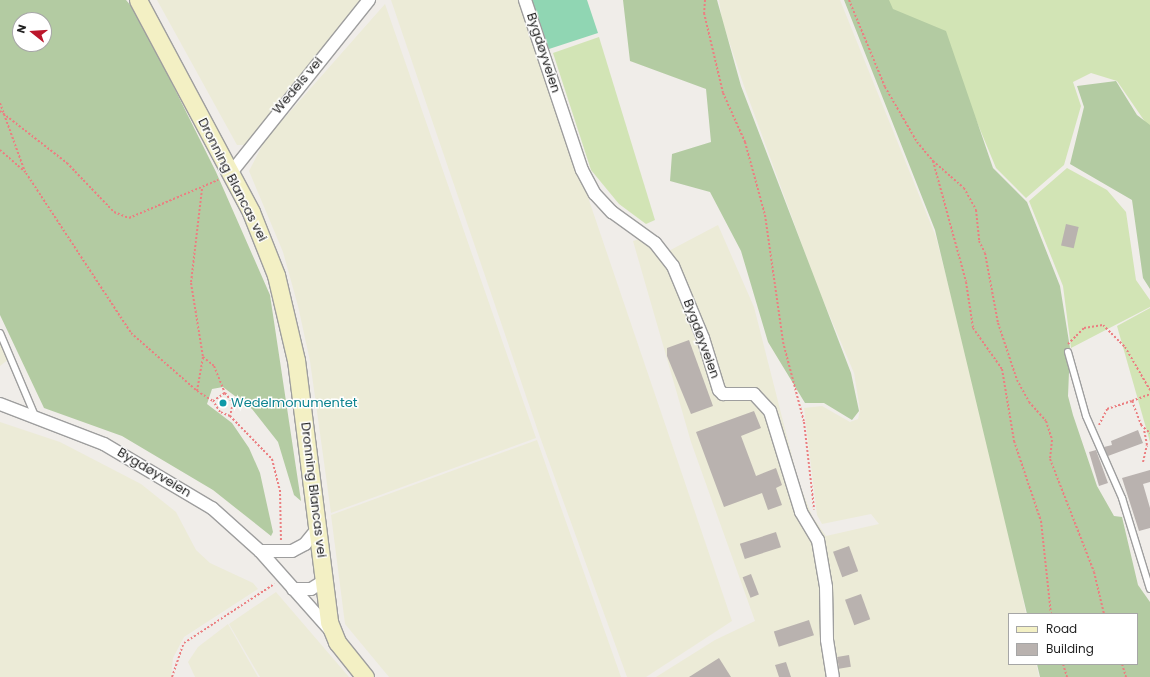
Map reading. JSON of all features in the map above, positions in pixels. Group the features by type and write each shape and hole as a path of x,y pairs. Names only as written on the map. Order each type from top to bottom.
{"street":[{"name":"Dronning Blancas vei","path":"138,0 226,175 269,254 288,317 319,527 331,631"},
{"name":"Wedels vei","path":"226,175 369,0"},
{"name":"Bygdøyveien","path":"525,0 582,170 595,194 612,212 655,243 673,266 703,338 719,390 723,394 754,394 770,410 801,512 818,540 826,587 827,640 832,677"},
{"name":"Bygdøyveien","path":"0,404 35,416 131,458 212,508 260,552 282,576 331,631 365,677"},
{"path":"260,552 283,553 298,548 319,527"},
{"path":"293,589 310,590 324,580"}],"lane":[{"path":"0,333 35,416"},
{"path":"1068,352 1086,416 1096,432 1122,498 1150,589"}],"path":[{"path":"705,0 704,13 723,93 745,142 765,215 783,342 802,414 814,512"},
{"path":"849,0 885,87 917,142 933,160 964,188 976,210 979,241 985,253 998,323 1017,380 1029,402 1046,421 1052,440 1050,459 1094,572 1104,613"},
{"path":"0,103 8,117 26,173 130,333 197,391 213,401 220,412 230,416 272,459 280,490 282,546"},
{"path":"0,111 67,163 114,212 129,218 202,189 226,175"},
{"path":"0,150 26,173"},
{"path":"933,160 966,282 973,328 1002,369 1014,440 1041,521 1051,613"},
{"path":"197,391 203,357 191,283 202,189"},
{"path":"1068,352 1068,345 1076,333 1092,325 1103,325 1125,347 1150,390"},
{"path":"203,357 214,366 225,393 233,403 230,416"},
{"path":"213,401 225,393"},
{"path":"1096,432 1107,409 1150,394"},
{"path":"1132,401 1144,430 1147,445 1143,462"},
{"path":"1144,430 1150,433"},
{"path":"172,677 184,643 232,609 258,597 282,576"},
{"path":"1063,665 1067,677"},
{"path":"1122,665 1126,677"}],"green space":[{"path":"0,0 126,0 137,13 216,172 270,295 301,501 294,495 278,442 252,409 223,387 212,389 207,404 232,423 249,448 260,473 273,532 271,536 213,490 122,436 44,408 0,315"},
{"path":"157,0 361,0 246,145 237,145"},
{"path":"391,0 521,0 732,621 646,677 627,677 540,437"},
{"path":"532,0 587,0 598,33 549,49"},
{"path":"623,0 717,0 741,86 851,373 859,411 852,420 824,403 805,403 768,342 741,251 710,192 670,181 672,154 711,142 706,89 630,61"},
{"path":"719,0 840,0 936,237 1002,493 1026,613 1008,613 1008,665 1036,665 1039,677 656,677 715,640 755,621 691,442 633,241 642,238 661,255 718,225 754,307 798,480 812,516 826,536 879,524 871,514 822,524 817,515 804,408 822,406 850,422 858,419 860,410 854,373 817,286 744,86 722,20"},
{"path":"844,0 889,0 893,9 946,31 993,168 1027,202 1060,286 1070,348 1068,396 1073,415 1097,486 1114,516 1122,517 1138,585 1150,602 1150,677 1040,677 1037,665 1138,665 1138,613 1027,613 935,230"},
{"path":"886,0 1150,0 1150,129 1117,81 1091,73 1073,82 1081,106 1064,165 1026,198 996,168 943,40 890,10"},
{"path":"385,4 536,438 331,513 310,361 298,306 283,252 249,171 265,140"},
{"path":"599,37 655,220 646,224 619,204 591,170 553,53"},
{"path":"1116,81 1137,115 1150,125 1150,289 1143,278 1132,200 1070,164 1084,107 1077,86"},
{"path":"1067,168 1107,190 1126,212 1136,280 1150,300 1150,307 1071,348 1063,286 1029,201"},
{"path":"1150,308 1150,442 1117,326"},
{"path":"0,341 9,359 0,366"},
{"path":"0,422 60,442 141,484 176,512 196,550 210,563 253,583 258,589 184,637 173,658 171,677 0,677"},
{"path":"537,440 621,677 389,677 345,624 331,515"},
{"path":"276,592 349,677 260,677 229,624"},
{"path":"228,624 258,677 195,677 188,662 198,647"}],"building":[{"path":"1066,224 1079,227 1074,248 1061,245"},
{"path":"689,340 713,406 691,414 667,356 667,348"},
{"path":"754,411 761,428 741,436 756,476 776,468 782,485 776,488 782,505 768,510 762,493 724,507 696,432"},
{"path":"1138,430 1143,443 1108,456 1104,447 1112,445 1111,441"},
{"path":"1096,450 1108,483 1099,486 1089,452"},
{"path":"1150,470 1150,482 1143,484 1150,508 1150,528 1139,531 1122,478"},
{"path":"776,532 781,547 745,559 740,544"},
{"path":"849,546 858,571 842,577 833,552"},
{"path":"751,574 759,595 750,598 743,577"},
{"path":"861,594 870,619 854,625 845,600"},
{"path":"809,620 814,635 779,647 774,631"},
{"path":"849,655 851,667 839,669 837,657"},
{"path":"719,658 731,677 689,677"},
{"path":"786,662 791,677 779,677 775,665"}],"place":[{"name":"Wedelmonumentet","path":"223,403"}]}
